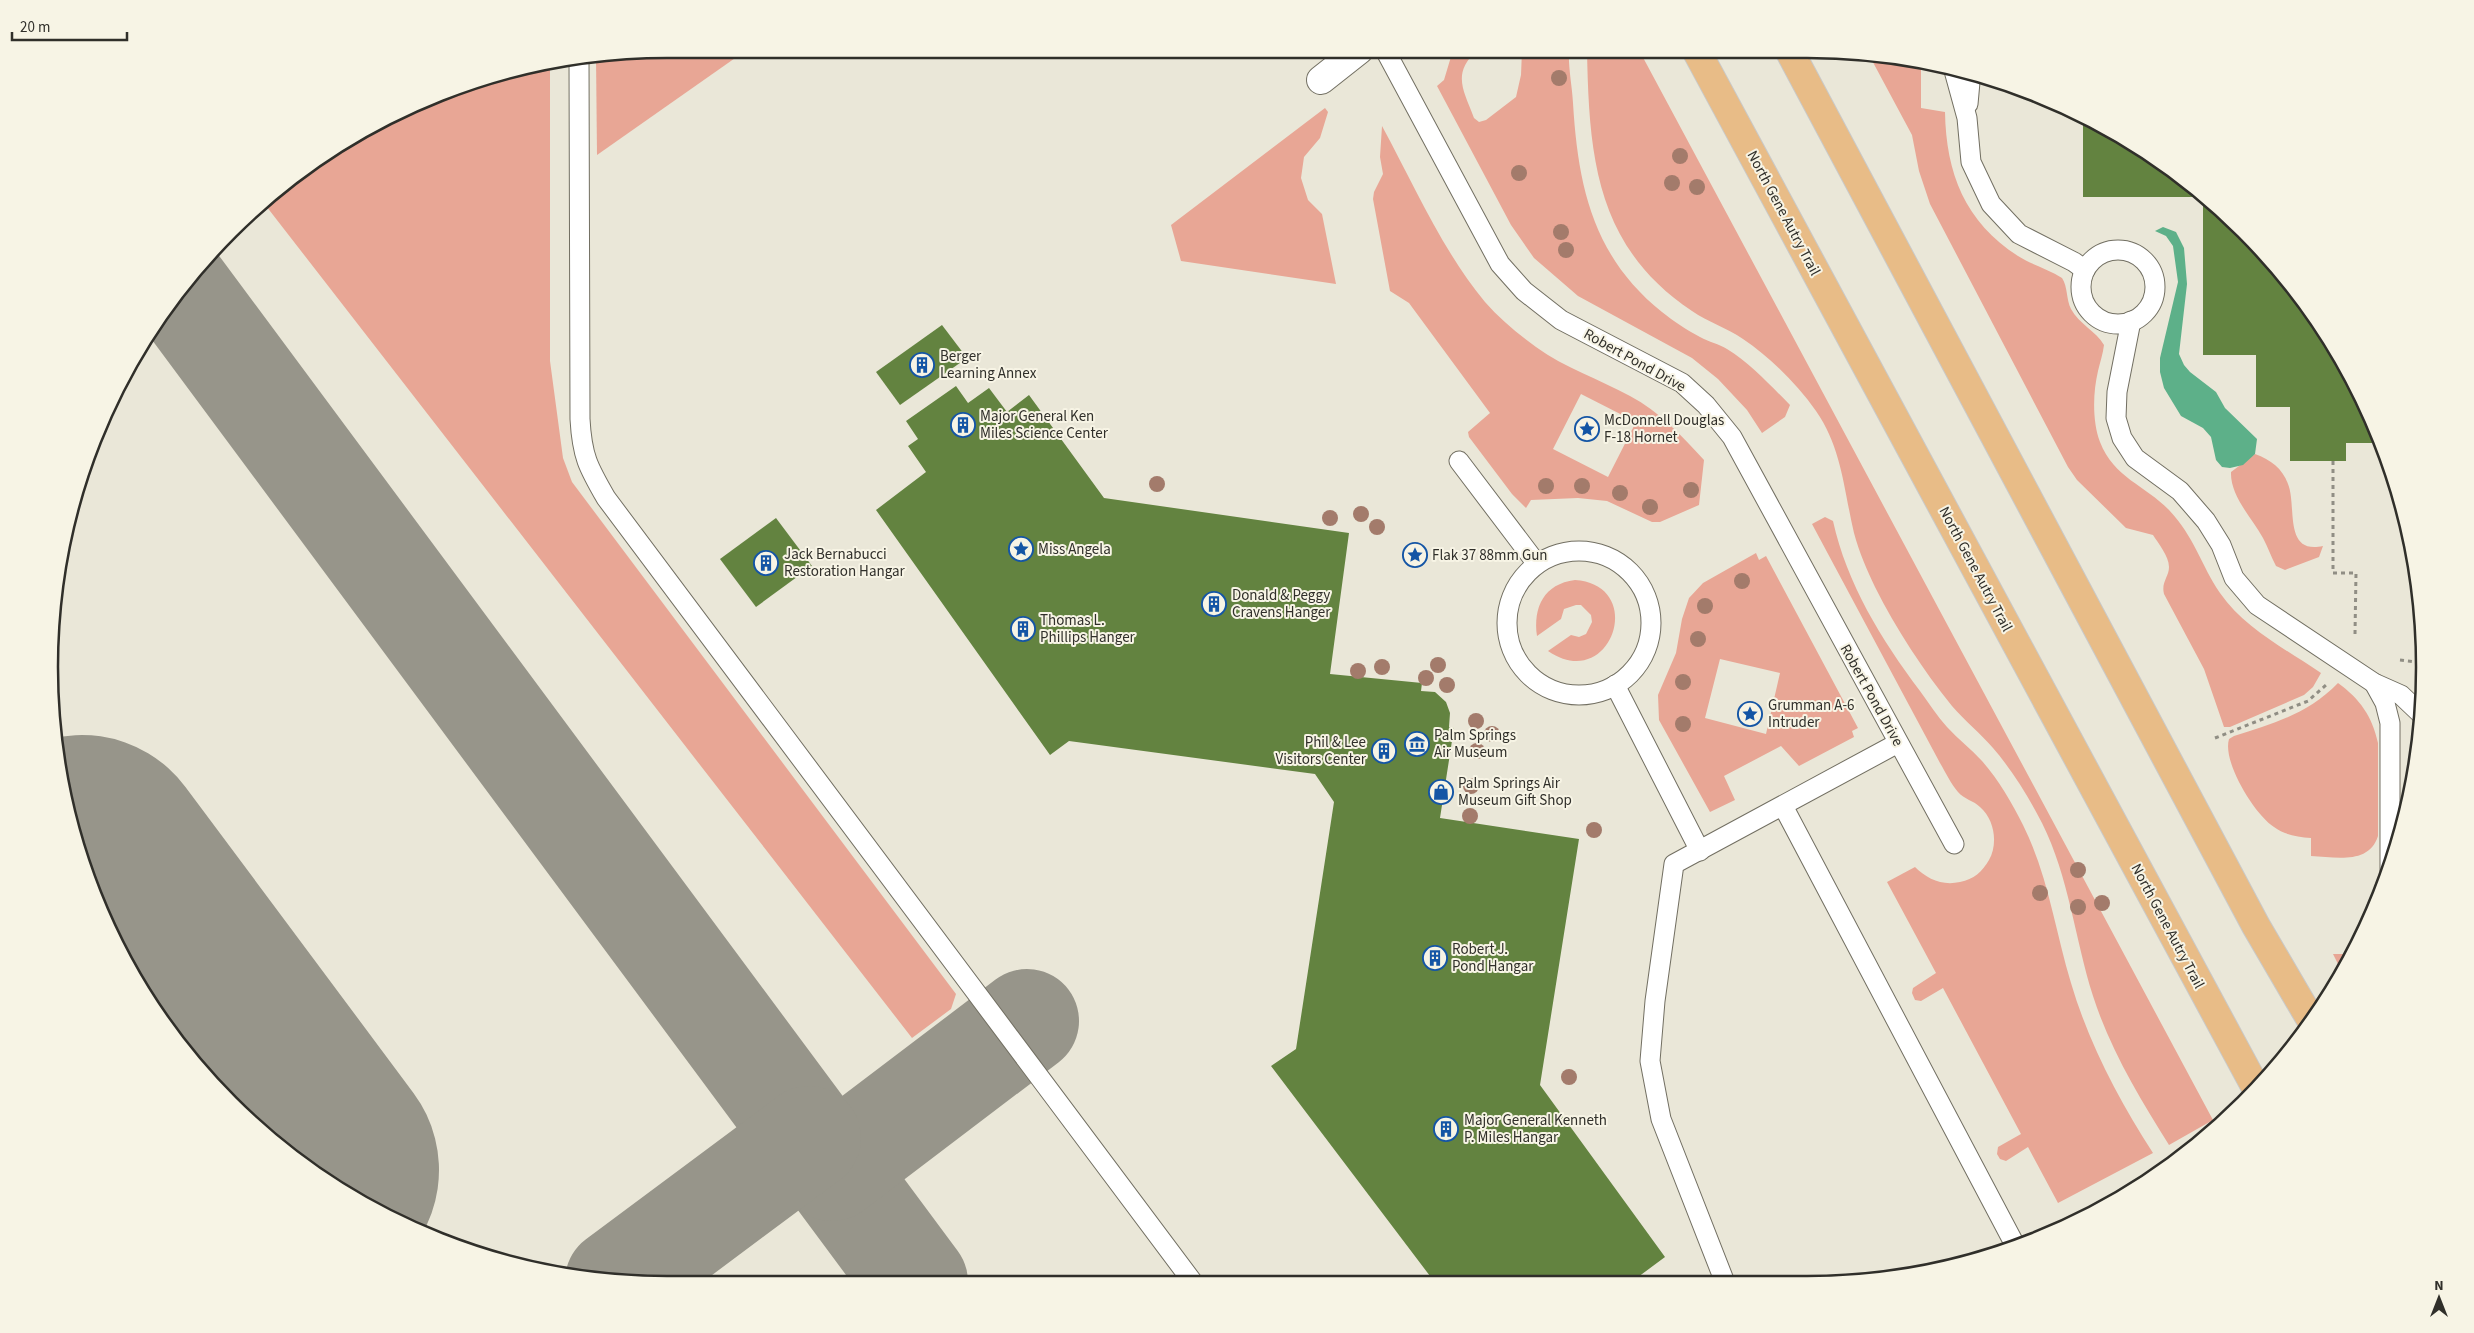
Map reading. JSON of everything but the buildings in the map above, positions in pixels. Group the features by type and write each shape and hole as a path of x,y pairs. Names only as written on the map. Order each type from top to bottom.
{"main road":[{"name":"North Gene Autry Trail","path":"1700,58 2252,1081"},
{"path":"1793,58 2256,926 2308,1014"}],"street":[{"path":"1321,80 1349,58"}],"lane":[{"name":"Robert Pond Drive","path":"1389,58 1500,264 1524,291 1561,320 1682,382 1706,405 1732,437 1954,844"},
{"path":"579,64 580,420 582,448 591,472 612,506 1188,1276"},
{"path":"1955,76 1967,118"},
{"path":"1970,80 1967,118 1971,162 1991,204 2019,234 2074,262 2085,270"},
{"path":"2113,250 2125,250 2146,262 2155,283 2150,307 2142,316 2131,322 2119,324 2106,322 2095,316 2086,307 2081,295 2081,282 2085,270 2092,260 2113,250"},
{"path":"2131,322 2117,392 2116,418 2126,444 2135,458 2180,491 2206,521 2221,545 2234,578 2257,605 2374,683 2401,695 2415,708"},
{"path":"1459,461 1537,564"},
{"path":"1582,550 1605,556 1626,568 1641,586 1650,607 1651,630 1645,652 1633,671 1615,685 1592,694 1568,694 1544,686 1525,671 1512,651 1506,627 1509,603 1519,581 1537,564 1559,553 1582,550"},
{"path":"2374,683 2385,702 2390,723 2390,843"},
{"path":"1615,685 1700,851"},
{"path":"1722,1276 1661,1119 1650,1061 1655,1001 1674,864 1898,743"},
{"path":"1783,806 2011,1240"}],"path":[{"path":"2333,461 2333,573 2356,573 2356,633 2352,642"},
{"path":"2356,633 2363,639"},
{"path":"2394,659 2416,662"},
{"path":"2215,738 2308,701 2331,678"}],"shaded area":[{"path":"735,58 597,155 596,62 627,59"},
{"path":"1451,58 1470,58 1464,67 1462,82 1466,99 1474,118 1479,122 1486,120 1516,97 1521,75 1522,58 1569,58 1579,163 1585,191 1605,244 1620,268 1639,291 1662,312 1703,339 1727,349 1760,375 1790,405 1785,417 1762,433 1747,410 1718,379 1692,358 1578,296 1534,258 1511,225 1437,86 1444,80"},
{"path":"1587,58 1643,58 2213,1120 2169,1145 2147,1109 2126,1072 2100,1016 2087,974 2059,865 2042,823 2007,765 1952,706 1910,649 1883,603 1863,561 1856,540 1837,455 1825,425 1801,391 1764,354 1737,335 1692,311 1660,286 1635,258 1617,229 1604,197 1596,163 1588,89"},
{"path":"1873,62 1921,68 1921,108 1945,112 1949,155 1962,194 1972,212 1984,228 2000,243 2023,259 2062,278 2068,301 2074,314 2104,345 2096,379 2094,406 2097,434 2106,454 2122,473 2160,501 2178,520 2220,593 2230,606 2267,638 2321,673 2313,687 2304,695 2230,727 2224,727 2204,669 2164,594 2163,590 2169,567 2165,554 2153,535 2126,528 2077,480 2068,467 1930,204 1919,171 1912,135"},
{"path":"550,69 550,361 563,458 572,482 956,994 951,1009 912,1038 267,207 328,160 397,120 433,104 509,78"},
{"path":"1325,108 1328,112 1320,138 1304,157 1301,178 1308,200 1322,214 1336,284 1181,261 1171,225"},
{"path":"1382,126 1429,217 1455,261 1485,302 1503,320 1547,354 1641,402 1661,417 1704,460 1699,505 1660,522 1652,522 1607,501 1578,498 1531,500 1526,508 1512,494 1469,437 1468,432 1490,413 1409,303 1390,291 1373,199 1374,192 1383,174 1380,157","holes":["1581,394 1636,422 1608,477 1553,449"]},
{"path":"2163,227 2176,232 2184,248 2187,284 2179,354 2190,372 2216,392 2225,408 2257,439 2255,454 2243,465 2230,468 2222,467 2216,460 2211,437 2203,428 2181,416 2164,388 2160,372 2160,358 2178,282 2173,246 2166,236 2155,231"},
{"path":"2255,454 2271,462 2283,473 2290,493 2294,527 2297,536 2302,543 2310,547 2323,546 2319,557 2285,570 2276,566 2263,538 2242,506 2232,481 2231,472"},
{"path":"1825,517 1833,521 1839,544 1856,589 1879,631 1943,723 1988,768 2019,817 2039,863 2078,1006 2106,1071 2128,1113 2153,1153 2058,1203 2028,1147 2006,1161 2000,1159 1997,1154 1998,1147 2021,1134 1943,988 1921,1001 1915,1000 1912,993 1913,988 1936,973 1887,882 1915,867 1935,881 1953,883 1969,879 1980,871 1989,860 1994,847 1994,832 1985,812 1955,789 1940,763 1812,524"},
{"path":"1756,553 1759,560 1766,556 1858,728 1852,731 1854,737 1799,766 1781,746 1724,776 1735,800 1710,812 1659,720 1658,695 1676,653 1682,619 1689,598 1703,583","holes":["1720,659 1780,673 1766,734 1705,718"]},
{"path":"1575,580 1597,586 1610,599 1615,616 1612,634 1603,649 1589,659 1570,660 1548,651 1571,635 1579,637 1586,634 1592,622 1591,615 1581,605 1564,609 1561,619 1537,636 1537,616 1543,599 1555,586"},
{"path":"2338,683 2353,695 2369,716 2378,743 2378,836 2374,845 2367,852 2359,855 2340,858 2311,856 2311,838 2291,835 2278,830 2266,821 2250,800 2230,761 2229,739 2277,722 2302,710 2327,694"},
{"path":"2333,954 2344,954 2338,965"}],"taxiway":[{"path":"184,295 912,1276"},
{"path":"832,1169 1027,1021"},
{"path":"626,1274 809,1138"}],"runway":[{"path":"99,887 294,1148"}],"place":[{"name":"Berger Learning Annex","path":"922,365"},
{"name":"Major General Ken Miles Science Center","path":"963,425"},
{"name":"McDonnell Douglas F-18 Hornet","path":"1587,429"},
{"name":"Miss Angela","path":"1021,549"},
{"name":"Flak 37 88mm Gun","path":"1415,555"},
{"name":"Jack Bernabucci Restoration Hangar","path":"766,563"},
{"name":"Donald & Peggy Cravens Hanger","path":"1214,604"},
{"name":"Thomas L. Phillips Hanger","path":"1023,629"},
{"name":"Grumman A-6 Intruder","path":"1750,714"},
{"name":"Palm Springs Air Museum","path":"1417,744"},
{"name":"Phil & Lee Visitors Center","path":"1384,751"},
{"name":"Palm Springs Air Museum Gift Shop","path":"1441,792"},
{"name":"Robert J. Pond Hangar","path":"1435,958"},
{"name":"Major General Kenneth P. Miles Hangar","path":"1446,1129"}]}
